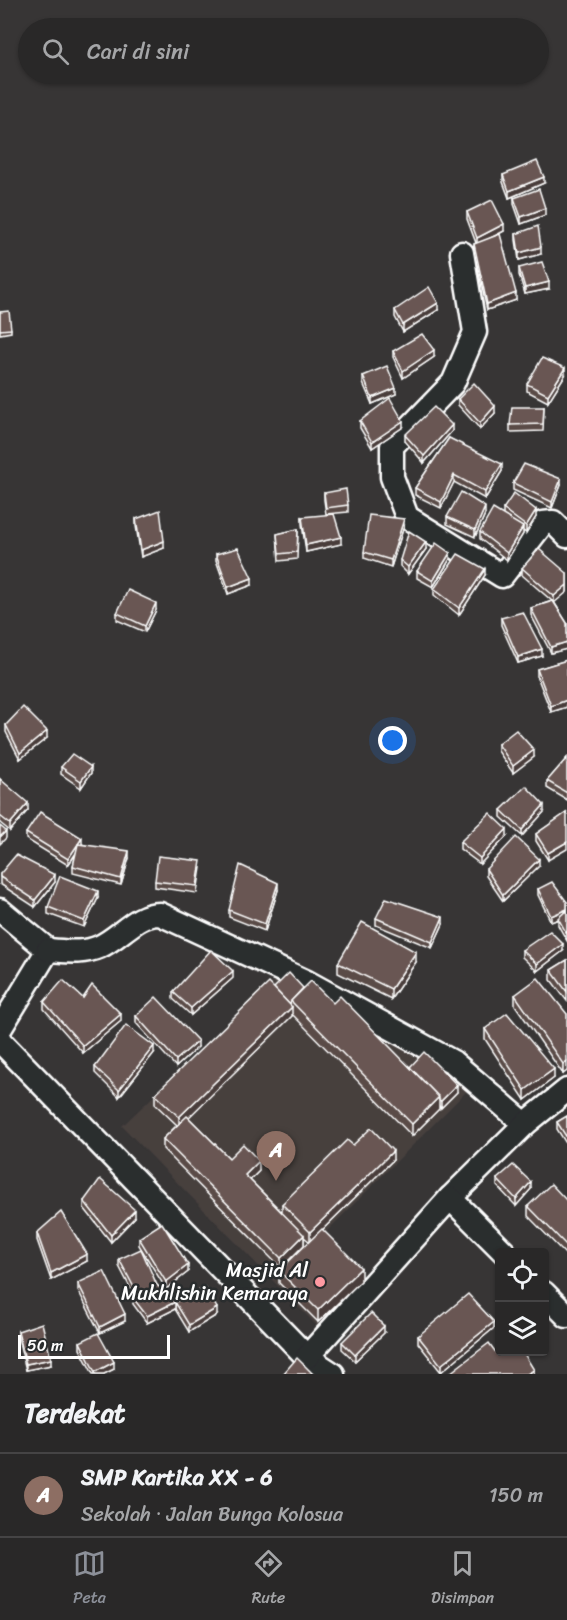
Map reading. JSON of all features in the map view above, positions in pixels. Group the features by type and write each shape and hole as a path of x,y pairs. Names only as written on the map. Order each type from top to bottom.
{"street":[{"path":"462,253 475,332 453,383 392,446 392,477 399,500 407,517 502,576 543,523 553,522 567,536"},
{"path":"0,910 48,951 77,952 100,947 146,916 160,914 316,987 453,1062 525,1124"},
{"path":"0,1029 48,951"},
{"path":"0,1041 11,1063 307,1357 333,1374"},
{"path":"307,1357 450,1198 525,1124 567,1090"},
{"path":"450,1198 500,1248"},
{"path":"549,1298 567,1316"}],"shaded area":[{"path":"281,975 424,1052 471,1087 322,1236 365,1280 318,1327 122,1126"}],"building":[{"path":"537,161 544,177 509,191 503,175"},
{"path":"539,189 545,208 521,217 514,198"},
{"path":"492,200 504,224 477,238 467,212"},
{"path":"538,226 541,247 519,253 516,234"},
{"path":"500,234 516,293 487,304 474,244"},
{"path":"542,262 549,282 525,288 519,268"},
{"path":"429,287 438,303 403,325 395,310"},
{"path":"9,311 11,329 0,330 0,312"},
{"path":"422,334 434,350 403,371 393,351"},
{"path":"542,358 565,368 548,395 527,384"},
{"path":"387,366 396,388 372,398 363,376"},
{"path":"474,383 495,406 480,423 458,399"},
{"path":"390,398 403,421 372,442 360,421"},
{"path":"434,407 452,425 424,456 405,435"},
{"path":"512,407 544,407 543,424 510,425"},
{"path":"449,438 502,464 485,492 454,475 441,502 415,488"},
{"path":"524,464 561,479 552,502 513,483"},
{"path":"346,489 348,505 326,508 324,493"},
{"path":"461,492 485,507 475,530 447,517"},
{"path":"514,493 536,510 526,526 503,509"},
{"path":"493,509 523,527 507,553 480,532"},
{"path":"160,510 164,541 141,550 136,519"},
{"path":"334,514 341,537 306,545 302,517"},
{"path":"369,515 404,519 391,560 364,552"},
{"path":"298,529 297,552 279,554 277,534"},
{"path":"409,531 426,542 408,567 400,560"},
{"path":"436,543 450,553 433,581 417,571"},
{"path":"238,548 252,578 228,587 216,554"},
{"path":"539,549 567,573 567,585 554,596 522,568"},
{"path":"458,554 485,569 459,608 434,589"},
{"path":"128,590 156,603 145,626 117,613"},
{"path":"553,601 567,623 567,642 551,647 531,608"},
{"path":"523,612 542,649 518,657 501,618"},
{"path":"567,660 567,700 551,706 537,669"},
{"path":"23,707 47,731 20,753 6,725"},
{"path":"516,730 534,750 513,766 498,744"},
{"path":"72,754 91,767 81,781 61,767"},
{"path":"567,758 567,793 547,781"},
{"path":"0,779 28,803 10,824 0,816"},
{"path":"526,786 544,805 522,830 501,810"},
{"path":"40,812 82,838 68,859 26,833"},
{"path":"490,813 507,829 480,858 460,842"},
{"path":"566,813 567,842 548,853 536,834"},
{"path":"0,826 6,831 0,837"},
{"path":"516,837 539,859 503,895 486,869"},
{"path":"78,844 129,851 121,879 73,866"},
{"path":"16,855 55,875 35,900 0,877"},
{"path":"158,856 201,861 197,886 155,881"},
{"path":"240,865 278,883 265,924 229,910"},
{"path":"60,876 98,891 84,921 48,907"},
{"path":"552,882 567,902 567,909 551,916 538,889"},
{"path":"386,898 443,917 432,942 376,918"},
{"path":"567,910 567,934 558,918"},
{"path":"362,922 416,952 391,989 338,963"},
{"path":"550,931 563,944 537,964 522,950"},
{"path":"211,950 233,971 191,1008 173,992"},
{"path":"567,960 567,992 551,970"},
{"path":"289,973 303,988 290,1005 274,988"},
{"path":"538,978 567,1014 567,1061 563,1064 515,995"},
{"path":"63,980 83,998 92,985 121,1014 83,1046 44,1002"},
{"path":"311,981 333,1003 340,996 439,1097 412,1124 291,1001"},
{"path":"269,983 292,1007 179,1117 155,1094"},
{"path":"156,997 198,1041 176,1060 136,1016"},
{"path":"507,1013 554,1069 525,1090 485,1029"},
{"path":"126,1025 154,1046 119,1090 95,1067"},
{"path":"424,1052 457,1085 441,1101 410,1067"},
{"path":"187,1116 229,1158 243,1144 259,1161 245,1175 304,1235 281,1258 163,1139"},
{"path":"567,1116 567,1138 557,1122"},
{"path":"371,1128 393,1151 310,1232 282,1204 347,1140 353,1145"},
{"path":"513,1165 531,1182 516,1199 497,1179"},
{"path":"100,1179 135,1210 111,1235 84,1201"},
{"path":"551,1184 567,1201 567,1246 528,1206"},
{"path":"61,1212 87,1254 51,1273 37,1233"},
{"path":"162,1223 188,1265 166,1282 139,1238"},
{"name":"Masjid Al Mukhlishin Kemaraya","path":"322,1229 361,1268 318,1310 279,1271"},
{"path":"141,1249 157,1285 175,1302 147,1316 133,1298 138,1295 119,1259"},
{"path":"104,1271 125,1314 100,1327 78,1283"},
{"path":"205,1287 217,1308 189,1325 175,1302"},
{"path":"468,1294 494,1322 441,1365 418,1336"},
{"path":"371,1313 384,1326 355,1355 342,1342"},
{"path":"42,1323 51,1359 26,1364 18,1331"},
{"path":"98,1333 114,1362 95,1372 80,1342"},
{"path":"489,1343 495,1351 495,1356 525,1356 534,1370 527,1374 450,1373"},
{"path":"297,1358 313,1374 283,1374"}],"place":[{"name":"SMP Kartika XX - 6","path":"276,1181"},
{"name":"Masjid Al Mukhlishin Kemaraya","path":"320,1282"}]}
